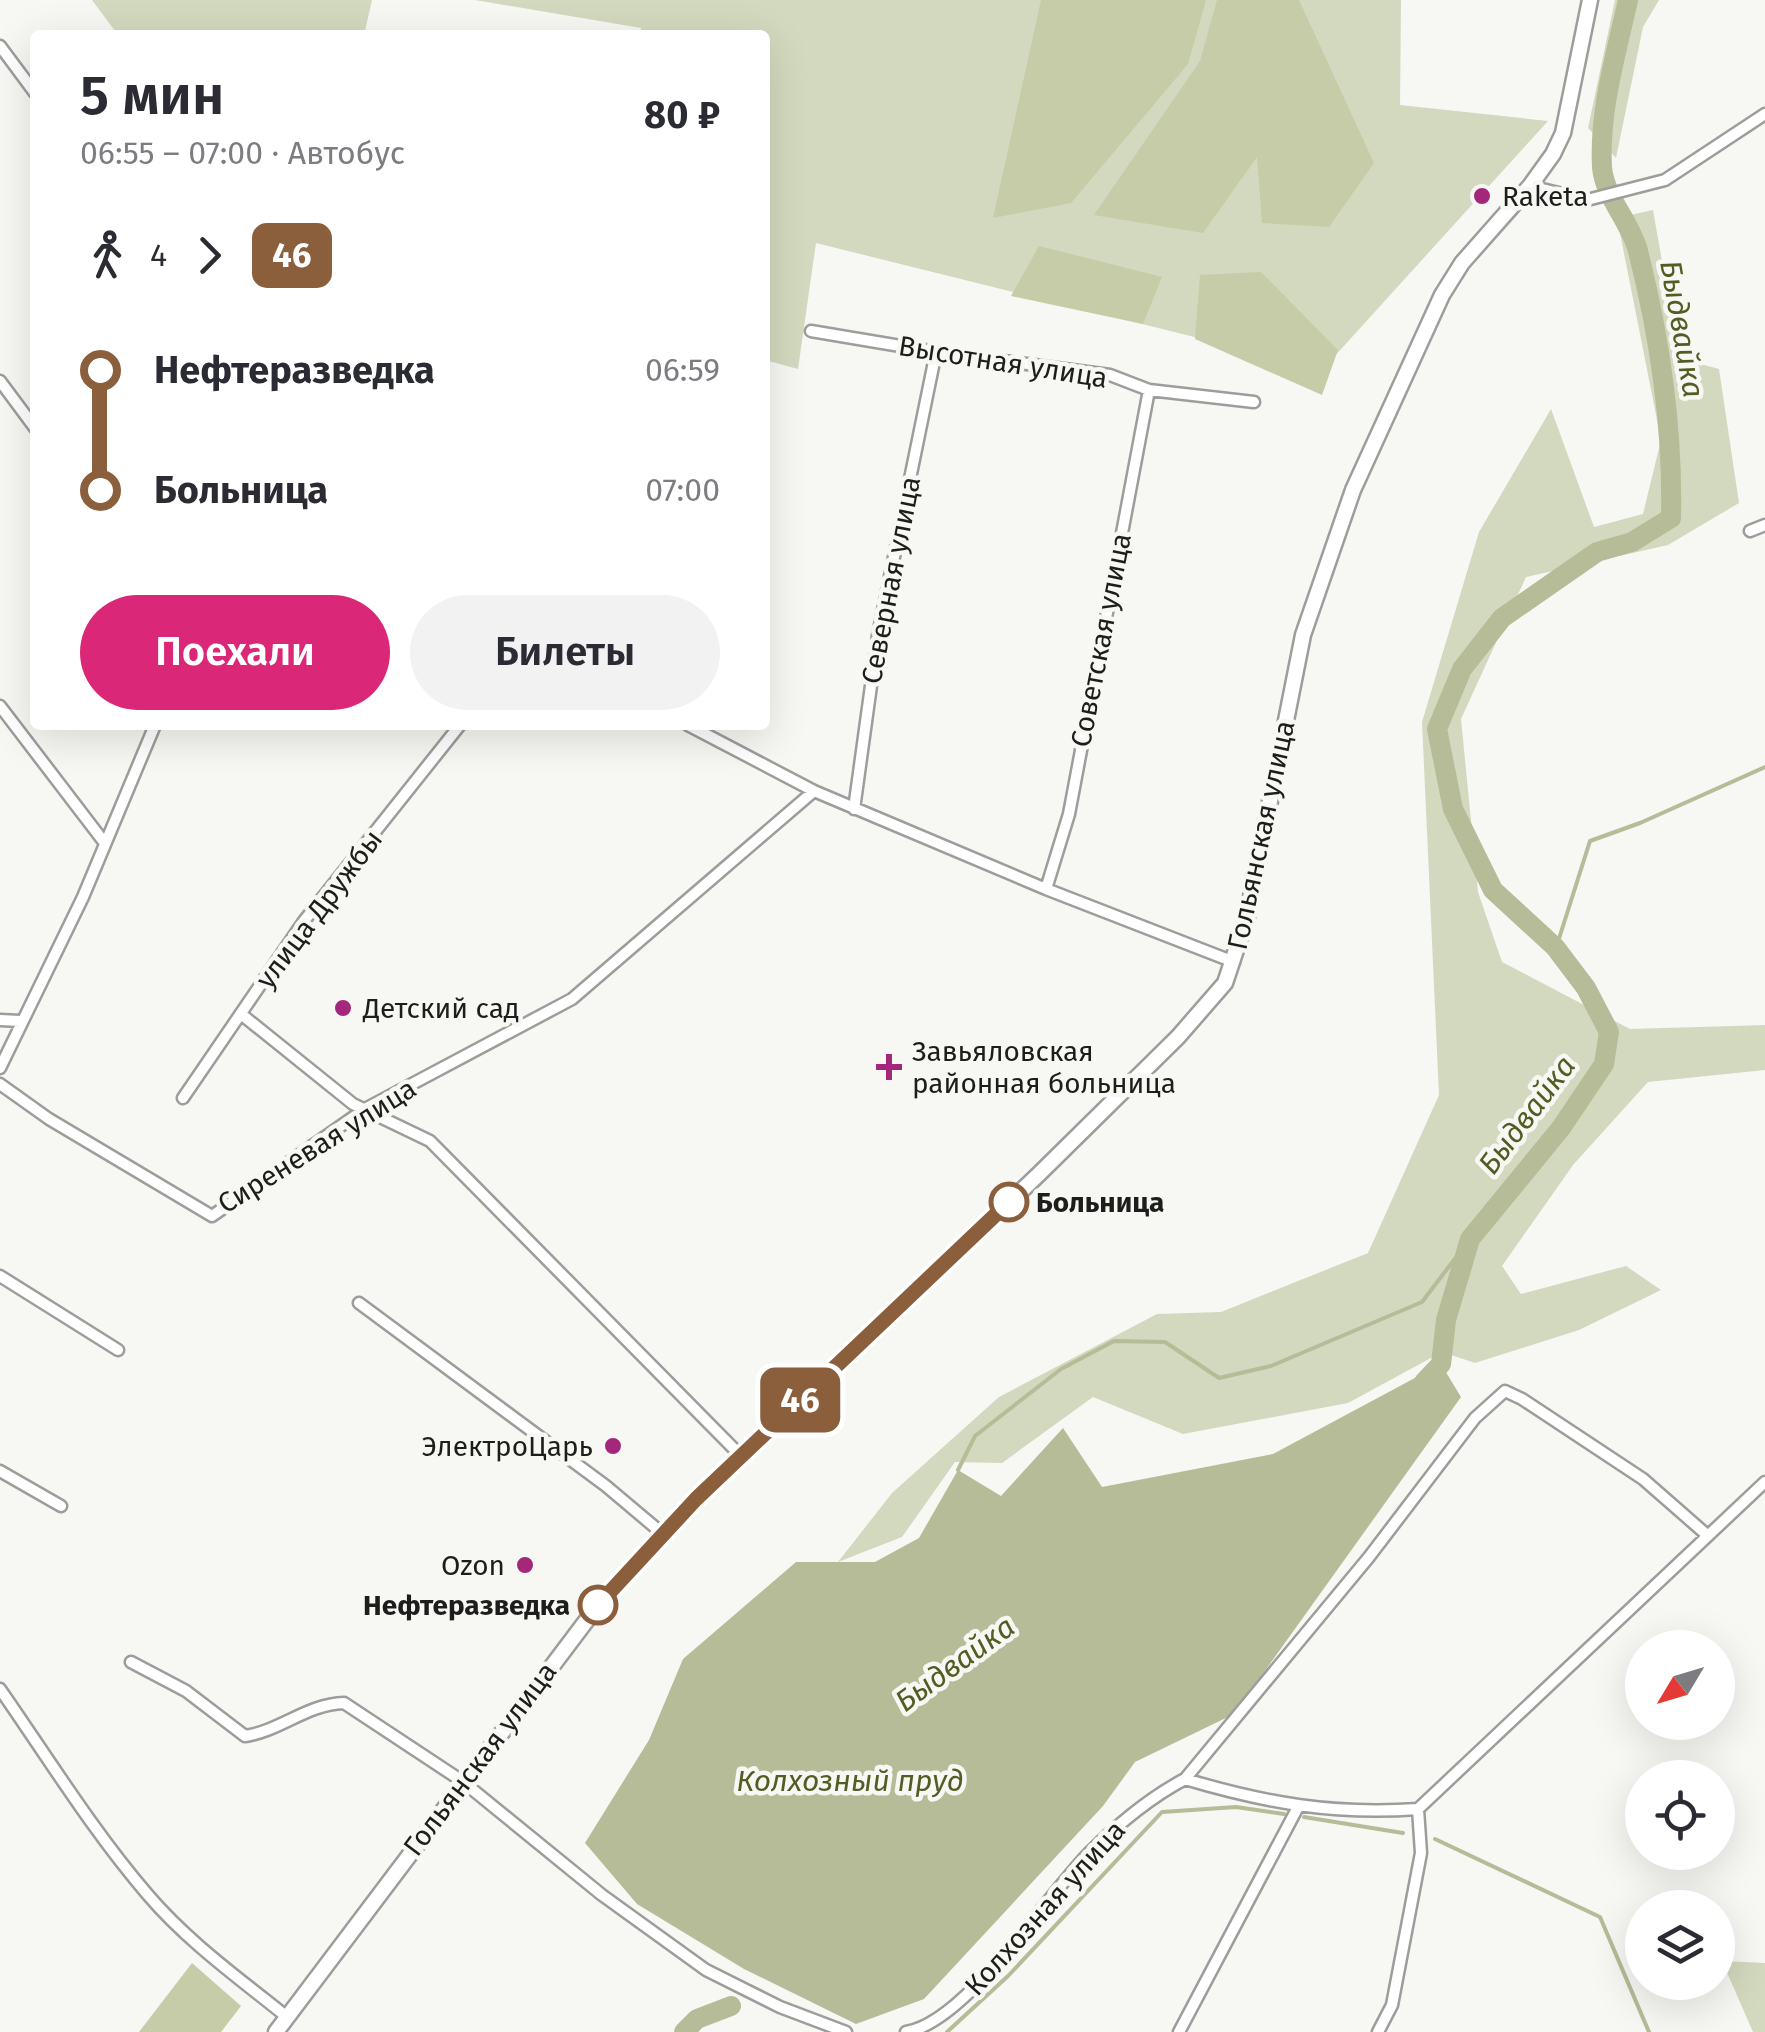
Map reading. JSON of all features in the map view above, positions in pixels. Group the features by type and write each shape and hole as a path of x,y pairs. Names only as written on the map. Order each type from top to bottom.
{"main road":[{"name":"Гольянская улица","path":"276,2032 575,1632 662,1534 1039,1174 1214,998 1234,962 1247,917 1304,635 1353,490 1442,296 1462,263 1530,186 1563,133 1590,0"}],"street":[{"path":"0,46 30,86"},
{"path":"1530,186 1587,200 1665,180 1765,114"},
{"name":"Высотная улица","path":"811,332 1110,375 1149,390 1254,402"},
{"name":"Северная улица","path":"854,809 878,635 936,352"},
{"path":"0,382 30,421"},
{"name":"Советская улица","path":"1046,889 1069,814 1149,390"},
{"path":"1750,531 1765,524"},
{"path":"0,706 104,842"},
{"path":"0,1068 83,897 153,730"},
{"name":"улица Дружбы","path":"183,1098 304,921 456,730"},
{"path":"698,730 854,809 1234,962"},
{"name":"Сиреневая улица","path":"0,1084 49,1119 212,1216 365,1109 572,999 814,791"},
{"path":"242,1014 353,1104 430,1141 741,1456"},
{"path":"0,1020 20,1021"},
{"path":"0,1276 118,1350"},
{"path":"359,1303 606,1486 662,1534"},
{"name":"Колхозная улица","path":"906,2032 922,2029 950,2011 1089,1854 1154,1795 1185,1779 1369,1558 1475,1418 1505,1391 1642,1478 1707,1535"},
{"path":"0,1471 61,1506"},
{"path":"1185,1779 1249,1798 1298,1807 1380,1812 1418,1809 1765,1482"},
{"path":"131,1662 186,1690 244,1736 327,1704 344,1703 462,1781 602,1895 706,1970 780,2007 846,2032"},
{"path":"0,1689 113,1852 150,1897 184,1933 287,2017"},
{"path":"1179,2032 1298,1807"},
{"path":"1378,2032 1392,2005 1421,1853 1418,1809"}],"shaded area":[{"path":"92,0 372,0 365,30 114,30"},
{"path":"475,0 1401,0 1400,105 1548,121 1323,369 816,243 798,369 770,361 770,30 641,28"},
{"path":"1041,0 1206,0 1188,64 1071,203 993,218"},
{"path":"1217,0 1299,0 1374,163 1329,227 1262,223 1257,157 1203,233 1094,215 1200,61"},
{"path":"1615,0 1659,0 1643,27 1616,158 1588,128"},
{"path":"1653,210 1679,358 1719,369 1739,503 1668,545 1526,577 1461,719 1478,892 1502,962 1630,1029 1765,1025 1765,1070 1648,1082 1573,1165 1502,1266 1521,1294 1626,1266 1661,1290 1579,1330 1475,1363 1442,1352 1348,1403 1183,1434 1093,1397 1002,1463 955,1462 902,1537 838,1562 892,1493 999,1397 1157,1314 1221,1312 1368,1253 1439,1095 1422,722 1479,532 1551,409 1594,527 1643,514 1661,440 1617,218"},
{"path":"1039,246 1162,277 1143,324 1011,296"},
{"path":"1261,272 1338,350 1322,395 1195,339 1200,275"},
{"path":"1735,1962 1765,1963 1765,2032 1753,2032 1735,1991"},
{"path":"192,1963 241,2006 221,2032 139,2032"}],"water":[{"name":"Колхозный пруд","path":"1441,1364 1461,1397 1234,1714 1135,1762 1103,1806 924,1999 856,2024 744,1969 637,1904 585,1843 649,1740 683,1659 796,1562 875,1562 919,1538 958,1470 1001,1496 1063,1428 1102,1487 1273,1454"}],"waterway":[{"name":"Быдвайка","path":"1424,1382 1441,1364 1446,1320 1470,1239 1561,1128 1604,1064 1609,1032 1586,988 1555,947 1493,890 1453,809 1437,729 1462,669 1502,618 1597,552 1632,542 1671,518 1667,417 1653,317 1635,241 1607,188 1602,167 1606,104 1628,0"},
{"path":"1556,948 1590,841 1765,767"},
{"path":"958,1470 975,1436 1061,1369 1114,1341 1165,1342 1219,1378 1271,1366 1422,1302 1470,1239"},
{"path":"947,2032 1008,1976 1162,1812 1236,1807 1284,1814"},
{"path":"1304,1817 1403,1833"},
{"path":"1435,1839 1600,1917 1649,2032"},
{"name":"Быдвайка","path":"684,2032 697,2019 731,2006"}],"bus line":[{"name":"46","path":"598,1605 696,1499 1009,1202"}],"place":[{"name":"Raketa","path":"1482,196"},
{"name":"Детский сад","path":"343,1008"},
{"name":"Завьяловская районная больница","path":"889,1067"},
{"name":"Больница","path":"1009,1202"},
{"name":"ЭлектроЦарь","path":"613,1446"},
{"name":"Ozon","path":"525,1565"},
{"name":"Нефтеразведка","path":"598,1605"}]}
